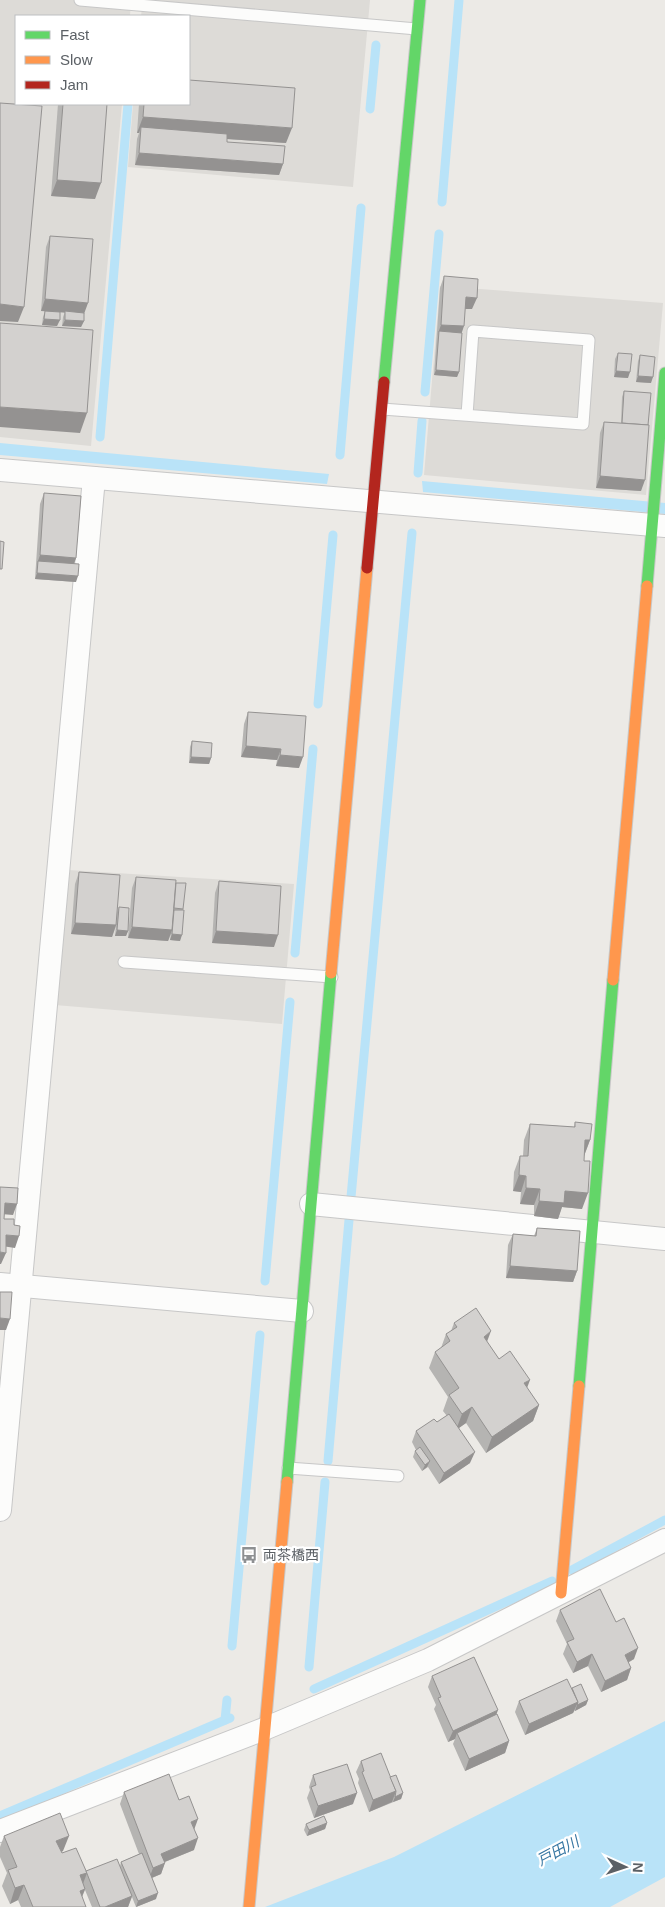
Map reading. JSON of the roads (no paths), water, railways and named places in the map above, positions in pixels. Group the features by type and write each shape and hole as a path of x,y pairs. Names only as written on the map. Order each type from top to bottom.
{"street":[{"path":"249,1907 373,502 420,0"},
{"path":"561,1593 591,1231 656,522 654,499 665,372"},
{"path":"0,470 373,502 656,522"},
{"path":"0,1510 10,1285 94,478"},
{"path":"312,1204 665,1239"},
{"path":"10,1285 302,1311"},
{"path":"0,1832 264,1729 428,1660 665,1540"}],"lane":[{"path":"80,0 417,29"},
{"path":"382,409 582,424 589,340 473,331 467,415"},
{"path":"124,962 332,977"},
{"path":"287,1468 398,1476"}],"water":[{"path":"0,443 329,474 327,484 0,455"},
{"path":"422,481 665,503 665,514 423,492"},
{"name":"戸田川","path":"665,1721 665,1877 610,1907 265,1907 394,1857"}],"waterway":[{"path":"442,202 459,0"},
{"path":"370,109 376,45"},
{"path":"100,437 128,105"},
{"path":"340,455 361,208"},
{"path":"425,392 439,234"},
{"path":"418,473 422,421"},
{"path":"351,1197 412,533"},
{"path":"318,704 333,535"},
{"path":"295,953 313,749"},
{"path":"265,1281 290,1002"},
{"path":"328,1461 349,1220"},
{"path":"232,1646 260,1335"},
{"path":"309,1667 325,1482"},
{"path":"572,1570 665,1520"},
{"path":"314,1689 552,1581"},
{"path":"225,1720 227,1700"},
{"path":"0,1816 230,1718"}],"place":[{"name":"両茶橋西","path":"249,1555"}]}
